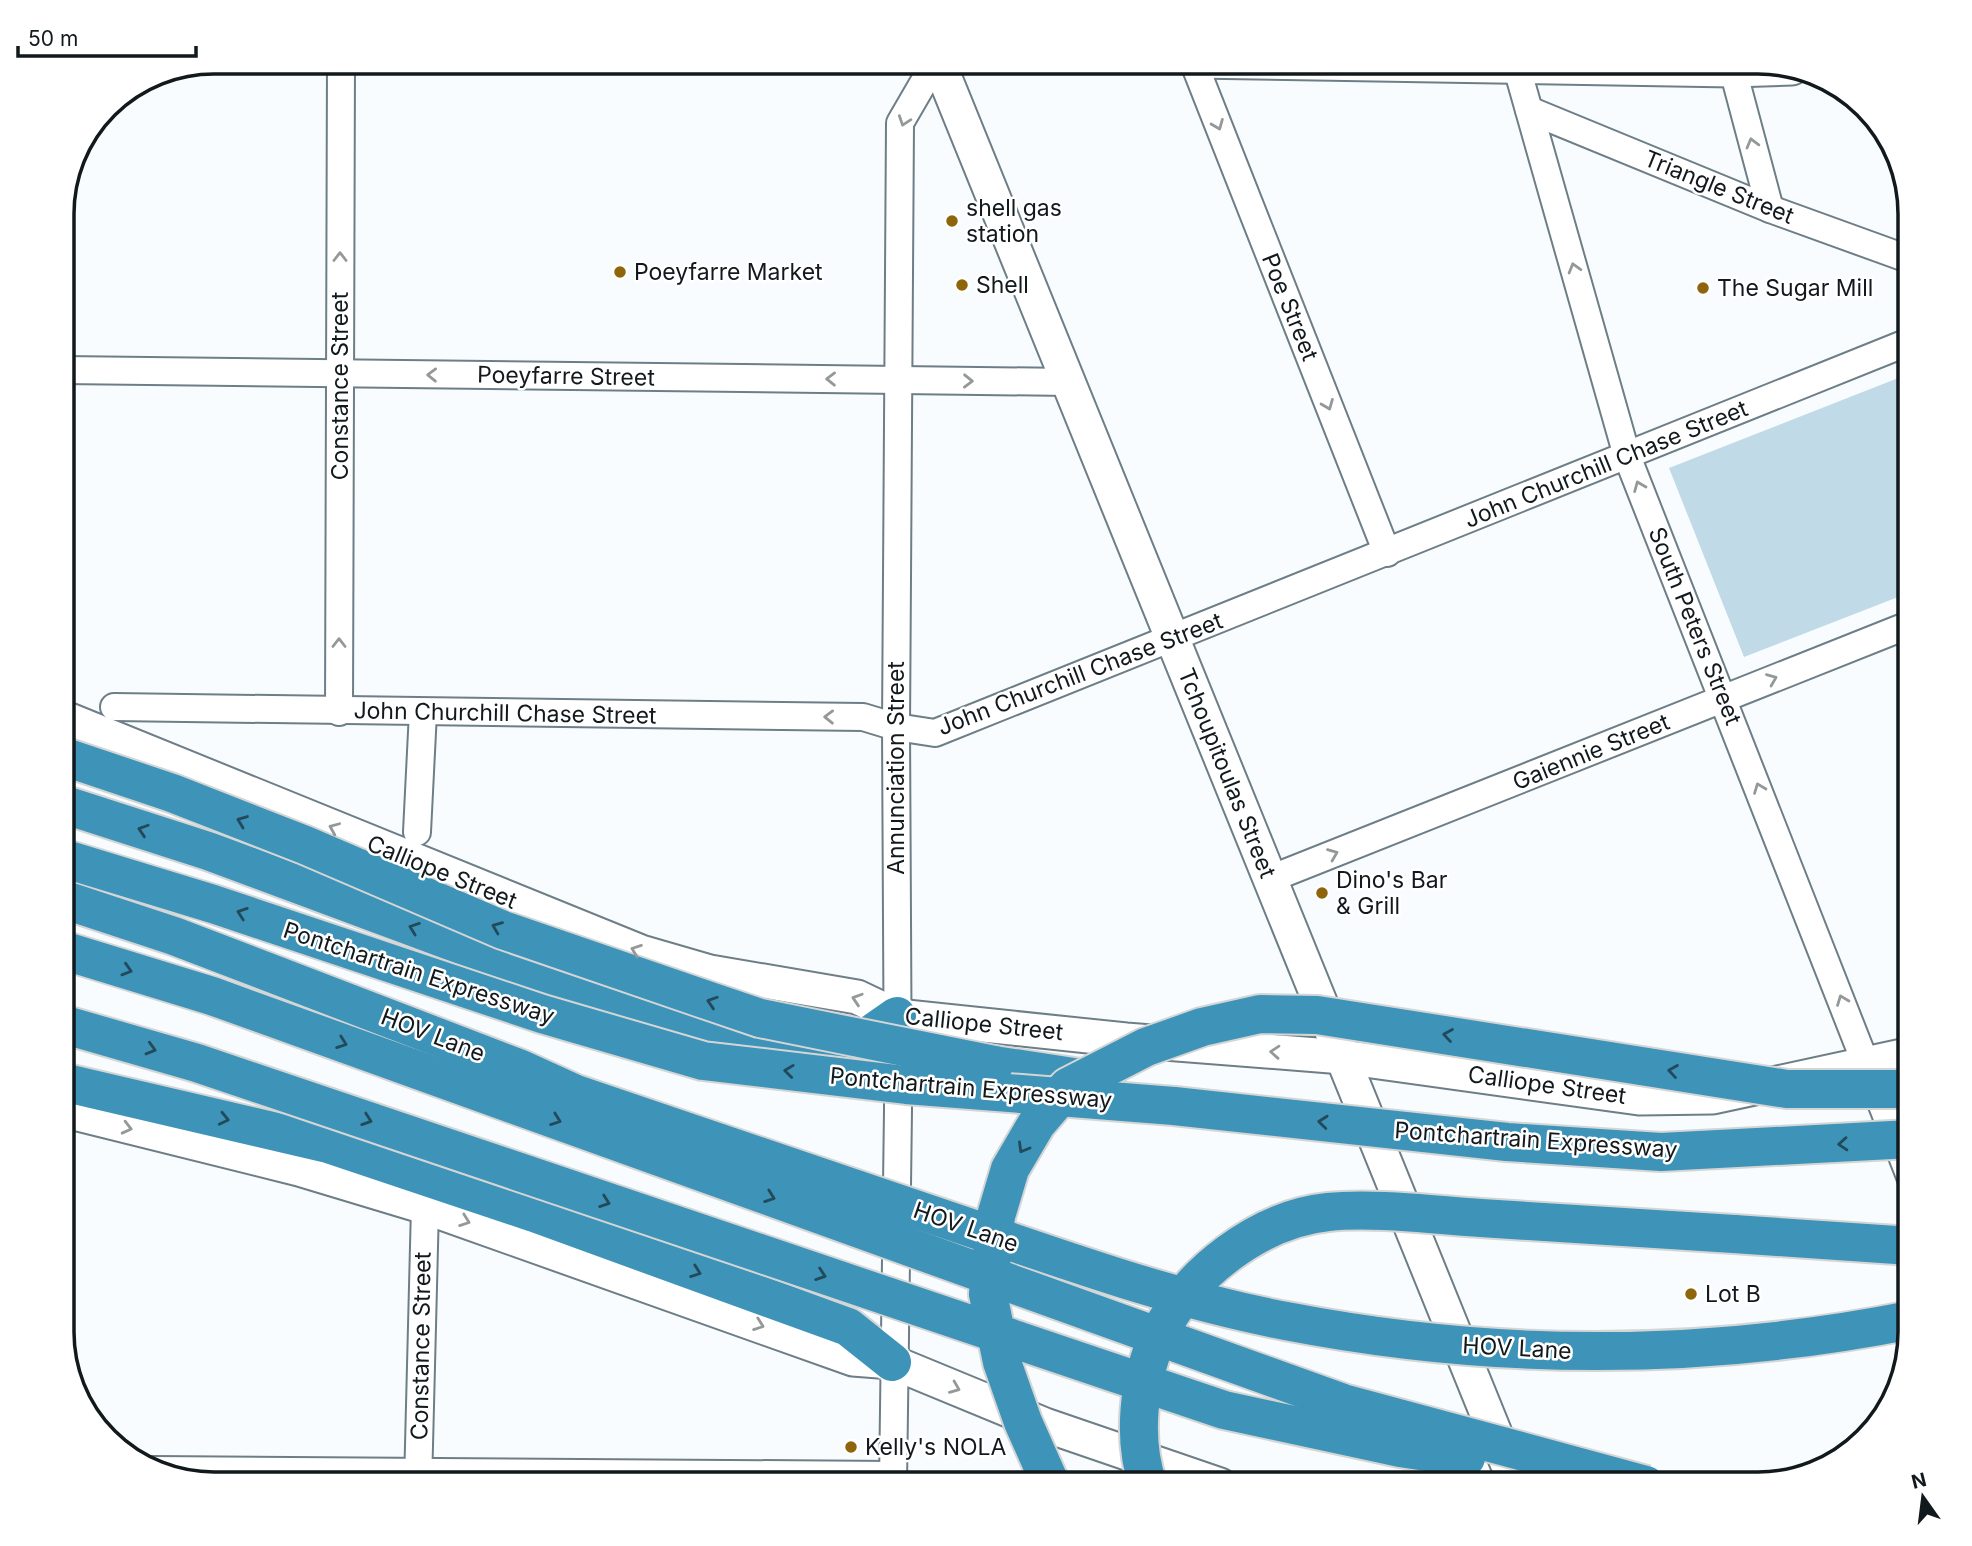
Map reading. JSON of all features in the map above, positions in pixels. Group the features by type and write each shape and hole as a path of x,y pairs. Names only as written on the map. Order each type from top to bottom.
{"highway":[{"path":"74,759 173,793 269,831 503,930 760,1018 954,1058 1097,1079 1174,1106"},
{"path":"74,808 208,851 461,946 705,1028 783,1042 855,1045 897,1016"},
{"name":"Pontchartrain Expressway","path":"74,862 213,904 542,1014 703,1061 906,1085 1174,1106 1507,1142 1661,1153 1898,1140"},
{"name":"HOV Lane","path":"74,903 187,941 521,1069 576,1094 1049,1255 1189,1299 1285,1321 1398,1340 1486,1349 1595,1352 1686,1350 1778,1341 1898,1322"},
{"path":"74,954 212,996 1343,1403 1598,1472"},
{"path":"1045,1472 1023,1422 1002,1362 988,1294 996,1216 1010,1170 1037,1123 1068,1087 1146,1047 1202,1027 1260,1014 1317,1014 1787,1089 1898,1089"},
{"path":"74,1027 197,1063 1224,1409 1400,1448 1550,1472"},
{"path":"74,1085 328,1144 534,1213 848,1327 892,1362"},
{"path":"1146,1472 1139,1428 1142,1390 1151,1352 1168,1316 1218,1262 1247,1241 1287,1222 1327,1212 1434,1214 1898,1245"}],"street":[{"name":"Constance Street","path":"339,712 341,73"},
{"name":"Annunciation Street","path":"892,1472 897,1016 895,727 900,123 930,73"},
{"name":"Tchoupitoulas Street","path":"942,73 1070,382 1511,1472"},
{"name":"Poe Street","path":"1198,73 1387,553"},
{"name":"South Peters Street","path":"1519,73 1628,456 1898,1145"},
{"path":"1734,73 1770,209"},
{"name":"Triangle Street","path":"1529,110 1770,209 1898,255"},
{"name":"John Churchill Chase Street","path":"114,707 863,717 895,727 935,733 1173,640 1898,346"},
{"name":"Poeyfarre Street","path":"74,370 1070,382"},
{"name":"Gaiennie Street","path":"1270,879 1898,629"},
{"path":"417,832 423,712"},
{"name":"Calliope Street","path":"74,722 640,952 710,972 857,997 897,1016 1126,1040 1343,1057 1639,1098 1713,1097 1898,1057"},
{"path":"74,1113 299,1169 425,1207 853,1359 892,1362 1045,1425 1182,1472"},
{"name":"Constance Street","path":"418,1472 425,1207"}],"shaded area":[{"path":"1898,378 1898,597 1744,657 1669,468"}],"place":[{"name":"shell gas station","path":"952,221"},
{"name":"Poeyfarre Market","path":"620,272"},
{"name":"Shell","path":"962,285"},
{"name":"The Sugar Mill","path":"1703,288"},
{"name":"Dino's Bar & Grill","path":"1322,893"},
{"name":"Lot B","path":"1691,1294"},
{"name":"Kelly's NOLA","path":"851,1447"}]}
